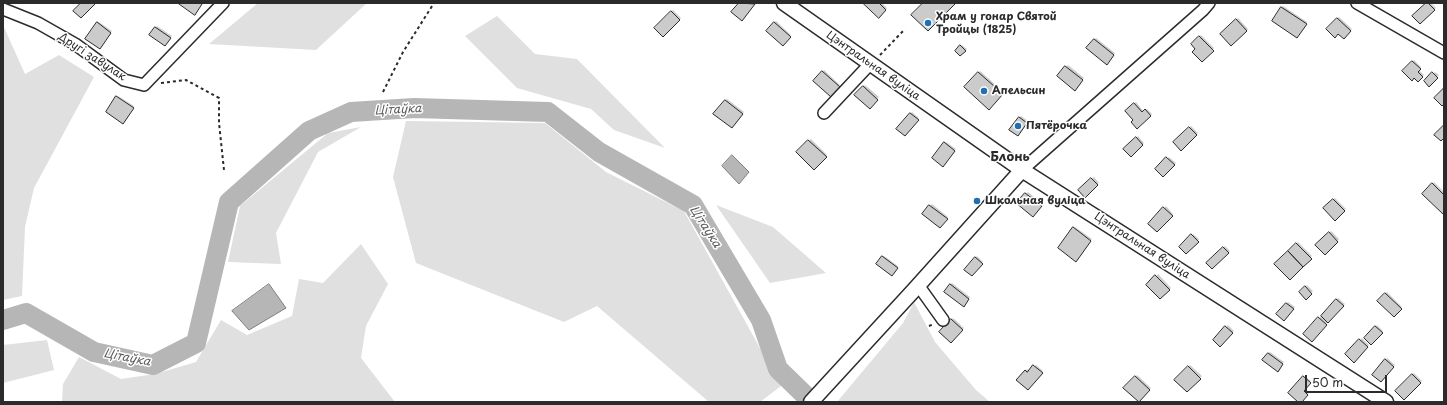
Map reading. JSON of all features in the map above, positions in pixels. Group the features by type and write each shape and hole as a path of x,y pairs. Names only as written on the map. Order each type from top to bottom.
{"main road":[{"name":"Цэнтральная вуліца","path":"784,3 1022,170 1386,402"},
{"path":"811,402 1022,170"}],"street":[{"path":"144,85 223,3"},
{"path":"1022,170 1203,10 1209,3"},
{"path":"1358,3 1444,54"},
{"name":"Другі завулак","path":"3,9 38,23 75,44 124,80 144,85"},
{"path":"824,113 870,64"},
{"path":"916,288 943,320"}],"path":[{"path":"384,92 403,52 434,3"},
{"path":"870,64 905,29"},
{"path":"144,85 186,80 219,98 219,123 224,170"}],"shaded area":[{"path":"258,3 367,3 316,50 209,44"},
{"path":"497,16 535,54 577,59 665,148 614,130 591,109 517,88 465,36"},
{"path":"3,25 25,74 59,55 94,77 34,188 25,227 22,296 3,300"},
{"path":"406,121 545,123 606,172 684,211 781,386 760,402 709,402 597,306 564,322 416,263 393,177"},
{"path":"361,127 318,152 276,233 281,264 228,262 240,206 328,133"},
{"path":"732,155 749,172 739,184 722,166"},
{"path":"716,205 773,227 826,273 770,283"},
{"path":"361,244 388,284 366,326 361,358 395,402 62,402 63,384 79,357 121,379 155,374 196,362 221,320 247,335 292,316 299,279 323,283"},
{"path":"269,284 286,308 249,330 232,311"},
{"path":"914,302 935,342 976,390 990,402 837,402 903,323"},
{"path":"47,340 54,370 3,383 3,345"}],"building":[{"path":"81,3 96,3 81,18 73,11"},
{"path":"178,3 200,3 202,4 195,15"},
{"path":"739,3 755,4 742,21 731,12"},
{"path":"863,3 879,3 886,10 879,18"},
{"name":"Храм у гонар Святой Тройцы (1825)","path":"923,3 956,3 928,31 911,15"},
{"path":"1426,3 1428,3 1435,10 1420,24 1412,16"},
{"path":"1281,7 1307,24 1297,38 1272,21"},
{"path":"671,11 680,20 663,37 654,28"},
{"path":"1337,18 1351,31 1344,39 1338,34 1335,38 1326,29"},
{"path":"1236,19 1247,31 1231,46 1220,34"},
{"path":"97,22 111,33 100,49 85,39"},
{"path":"774,22 791,37 783,46 766,31"},
{"path":"155,27 171,38 165,46 149,35"},
{"path":"1199,36 1214,51 1202,62 1192,52 1195,49 1191,44"},
{"path":"1094,39 1114,55 1107,65 1086,48"},
{"path":"960,45 966,51 960,56 955,51"},
{"path":"1412,61 1421,69 1418,72 1423,77 1418,82 1414,78 1412,81 1402,71"},
{"path":"1065,66 1083,80 1075,91 1057,76"},
{"path":"822,71 840,87 831,97 813,81"},
{"name":"Апельсин","path":"978,72 1003,94 989,110 964,87"},
{"path":"1432,72 1438,78 1429,87 1424,81"},
{"path":"863,86 878,100 870,109 854,95"},
{"path":"1444,88 1444,104 1442,106 1434,98"},
{"path":"116,96 134,108 123,124 106,112"},
{"path":"725,100 743,114 732,128 713,114"},
{"path":"1134,103 1142,112 1145,109 1151,116 1137,129 1131,122 1133,120 1125,111"},
{"path":"910,113 919,120 905,136 896,129"},
{"name":"Пятёрочка","path":"1019,117 1027,123 1018,136 1009,130"},
{"path":"1444,125 1444,138 1441,141 1434,135"},
{"path":"1189,127 1197,135 1181,151 1173,142"},
{"path":"1136,137 1143,145 1131,157 1123,149"},
{"path":"808,140 827,157 814,170 796,152"},
{"path":"944,142 955,151 943,167 932,158"},
{"path":"1166,157 1175,165 1163,177 1155,169"},
{"path":"1091,178 1098,185 1085,198 1078,190"},
{"path":"1432,183 1444,195 1444,215 1422,194"},
{"path":"1025,193 1042,206 1033,217 1016,203"},
{"path":"1333,199 1345,211 1335,221 1323,208"},
{"path":"929,205 948,219 940,228 922,214"},
{"path":"1163,207 1173,216 1157,232 1148,224"},
{"path":"1073,227 1091,241 1076,262 1058,248"},
{"path":"1329,232 1338,242 1325,255 1315,245"},
{"path":"1191,234 1199,242 1186,254 1179,247"},
{"path":"1296,243 1312,259 1303,267 1288,251"},
{"path":"1223,247 1229,253 1212,269 1206,263"},
{"path":"1288,251 1303,267 1290,280 1274,264"},
{"path":"882,256 898,268 892,276 876,264"},
{"path":"975,257 983,264 972,276 964,270"},
{"path":"1155,275 1170,290 1160,299 1146,285"},
{"path":"950,284 969,299 964,307 944,292"},
{"path":"1305,286 1312,294 1306,300 1299,292"},
{"path":"1385,293 1402,309 1394,317 1377,301"},
{"path":"1336,299 1344,306 1328,323 1321,316"},
{"path":"1286,303 1294,309 1284,321 1276,314"},
{"path":"1318,317 1327,325 1312,342 1303,334"},
{"path":"951,319 963,330 951,343 939,332"},
{"path":"1225,326 1233,333 1220,347 1213,340"},
{"path":"1375,326 1383,333 1371,345 1364,338"},
{"path":"1359,339 1368,347 1354,363 1345,354"},
{"path":"1268,353 1283,364 1278,372 1262,360"},
{"path":"1385,359 1394,367 1381,382 1372,375"},
{"path":"1033,365 1043,373 1028,390 1016,380 1025,370 1027,372"},
{"path":"1188,366 1201,379 1187,392 1174,380"},
{"path":"1412,374 1421,383 1404,400 1395,391"},
{"path":"1135,376 1150,390 1139,402 1123,388"},
{"path":"1303,376 1311,383 1304,391 1308,395 1302,402 1298,402 1288,393"}],"waterway":[{"name":"Цітаўка","path":"3,320 26,313 94,352 153,365 196,343 229,202 309,131 351,112 414,108 548,112 599,152 693,205 761,320 778,369 812,402"}],"place":[{"name":"Храм у гонар Святой Тройцы (1825)","path":"928,23"},
{"name":"Апельсин","path":"984,91"},
{"name":"Пятёрочка","path":"1018,126"},
{"name":"Школьная вуліца","path":"977,201"}],"district":[{"name":"Блонь","path":"1010,157"}]}
